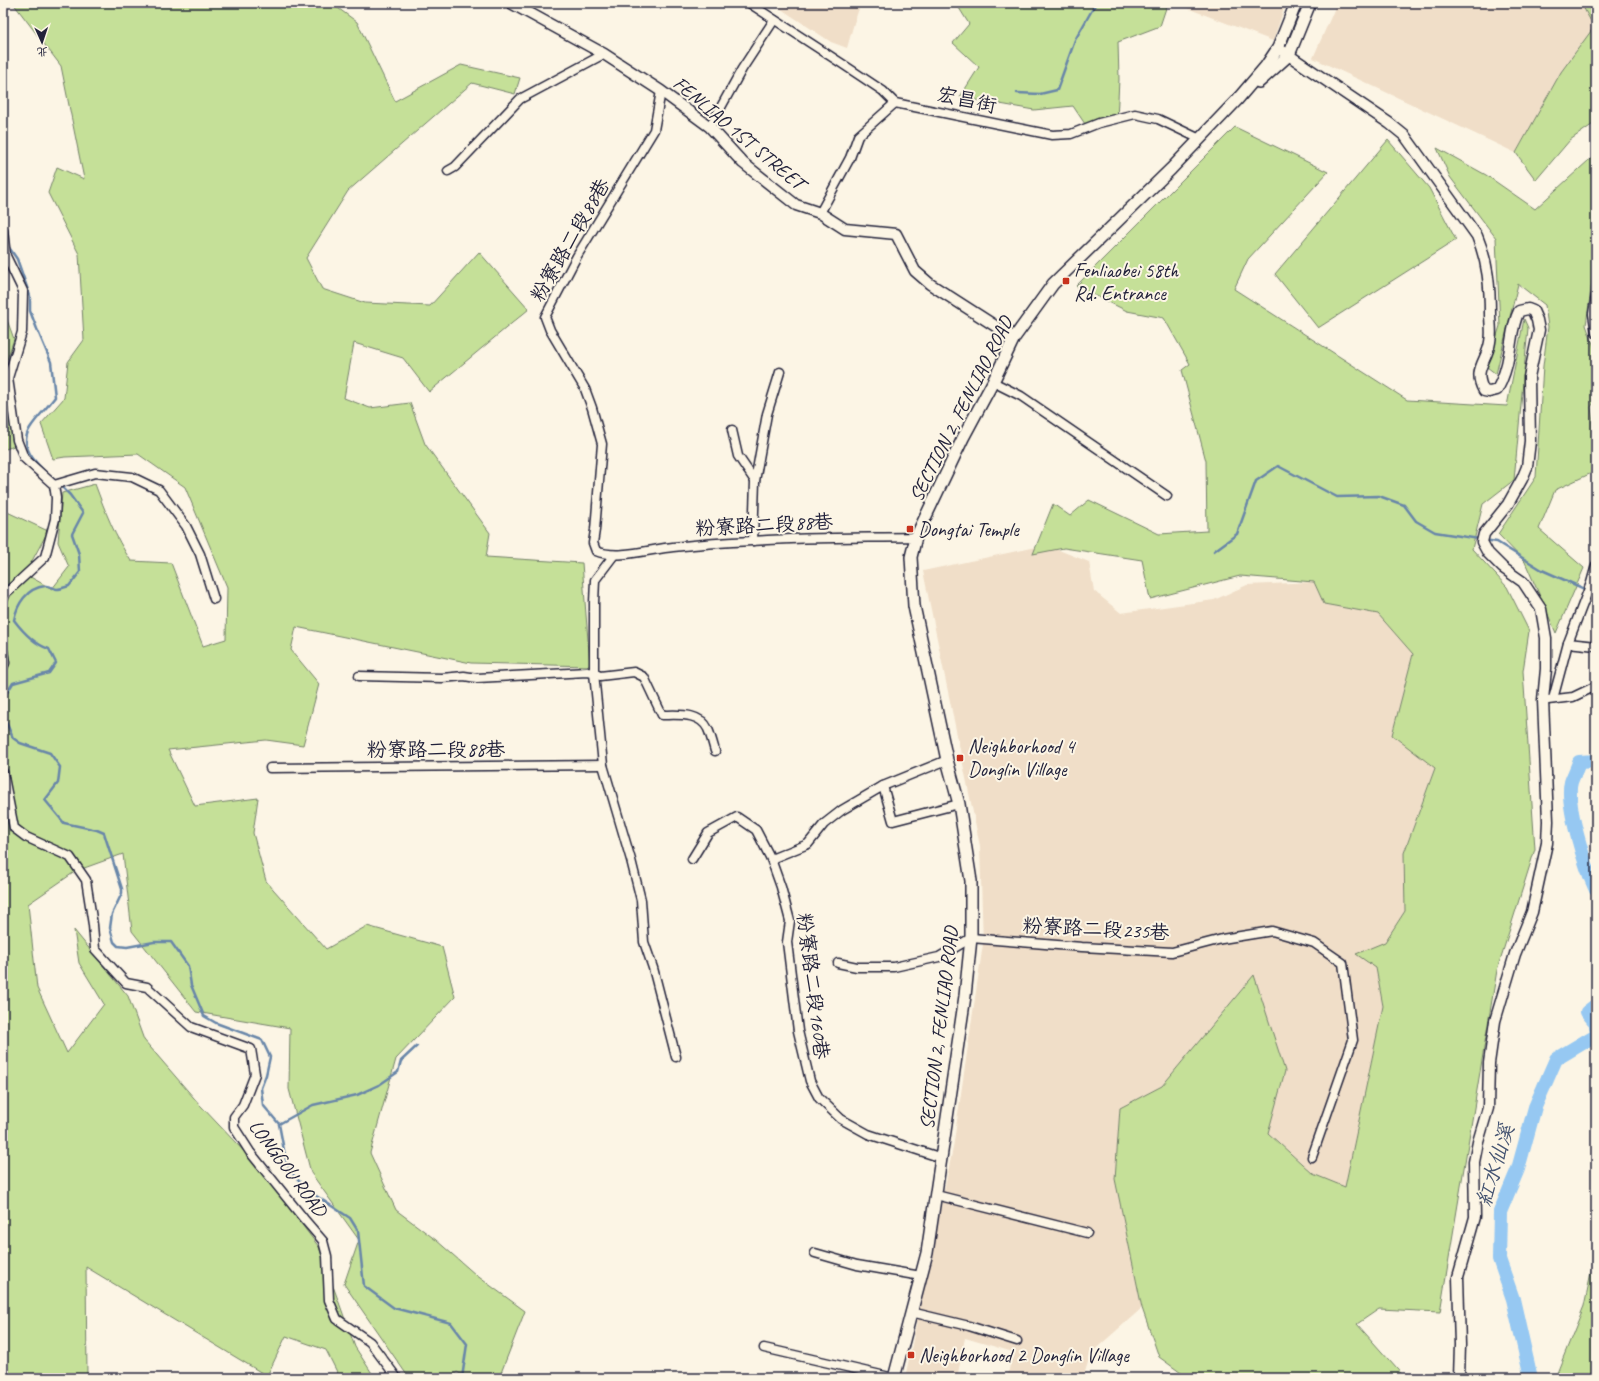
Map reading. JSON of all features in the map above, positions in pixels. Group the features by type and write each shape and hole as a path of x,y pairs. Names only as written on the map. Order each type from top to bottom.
{"main road":[{"name":"SECTION 2, FENLIAO ROAD","path":"894,1378 926,1254 942,1158 965,996 971,938 971,881 959,804 947,760 914,606 911,557 916,537 963,438 993,382 1014,338 1053,284 1200,139 1237,100 1266,66 1278,48 1296,3"},
{"name":"SECTION 2, FENLIAO ROAD","path":"1237,100 1289,55 1310,3"}],"street":[{"name":"FENLIAO 1ST STREET","path":"511,3 604,54 661,91 710,127 743,162 796,205 820,213 845,229 896,234 915,271 930,284 1014,338"},
{"path":"749,3 883,91 895,103 858,136 850,158 820,213"},
{"path":"710,127 742,69 774,20"},
{"path":"1278,48 1389,123 1405,136 1477,236 1483,252 1490,284 1490,342 1481,366 1479,377 1484,390 1489,392 1497,390 1502,380 1509,355 1515,320 1519,311 1528,309 1533,311 1539,330 1529,377 1530,441 1527,467 1508,504 1483,538 1488,553 1503,568 1523,582 1541,609 1546,638 1548,700 1547,843 1532,912 1515,954 1495,1021 1489,1063 1488,1108 1474,1162 1475,1217 1458,1276 1460,1345 1459,1378"},
{"path":"448,171 455,167 520,99 604,54"},
{"name":"粉寮路二段88巷","path":"661,91 654,130 578,256 545,317 550,330 585,389 602,444 593,543 596,551 602,554 614,555 674,547 753,541 805,538 916,537"},
{"name":"宏昌街","path":"895,103 1052,135 1071,134 1099,123 1135,114 1158,119 1200,139"},
{"path":"3,600 6,593 45,557 55,519 56,498 54,485 24,458 17,440 8,378 22,332 23,291 6,256 4,232"},
{"path":"1596,296 1593,314 1596,333"},
{"path":"753,541 754,480 767,414 780,372"},
{"path":"993,382 1021,396 1167,496"},
{"path":"732,430 738,456 754,480"},
{"path":"54,485 95,473 132,477 159,490 186,526 200,554 214,599"},
{"path":"614,555 595,580 594,673 603,765 632,860 641,900 644,942 653,968 676,1056"},
{"path":"1548,700 1591,583 1596,564"},
{"path":"1568,643 1596,646"},
{"path":"3,651 5,663 3,667"},
{"path":"359,676 442,678 464,676 477,678 587,672 600,676 634,672 644,677 662,715 687,715 703,722 708,729 715,751"},
{"path":"1548,700 1573,697 1596,686"},
{"path":"772,859 808,844 824,824 830,819 842,810 883,786 947,760"},
{"name":"粉寮路二段88巷","path":"270,768 603,765"},
{"name":"LONGGOU ROAD","path":"3,772 14,828 26,837 70,857 86,880 94,925 95,949 126,982 147,986 191,1028 251,1049 255,1074 243,1105 234,1117 234,1127 250,1152 304,1219 323,1240 327,1256 329,1300 337,1319 370,1342 397,1378"},
{"path":"883,786 893,821 959,804"},
{"name":"粉寮路二段160巷","path":"692,859 708,833 738,818 756,830 772,859 790,921 787,942 798,1031 810,1081 818,1098 842,1120 868,1134 942,1158"},
{"name":"粉寮路二段235巷","path":"971,938 1082,947 1172,952 1222,939 1272,931 1314,943 1343,963 1353,1040 1312,1157"},
{"path":"838,963 857,967 894,967 939,957 971,938"},
{"path":"936,1195 1087,1233"},
{"path":"815,1253 857,1265 921,1276"},
{"path":"911,1312 969,1326 1017,1341"},
{"path":"764,1348 894,1378"}],"shaded area":[{"path":"772,3 861,3 847,48 831,42"},
{"path":"1174,3 1286,3 1273,41"},
{"path":"1337,3 1581,3 1594,27 1561,72 1516,153 1313,58"},
{"path":"1046,545 1089,562 1094,591 1121,613 1214,600 1247,585 1314,582 1324,604 1378,614 1413,654 1392,735 1435,767 1404,853 1405,911 1385,942 1376,968 1383,1006 1345,1187 1313,1174 1268,1133 1285,1071 1254,975 1162,1086 1120,1108 1115,1179 1142,1308 1091,1353 1083,1378 1007,1378 1013,1352 965,1338 957,1378 905,1378 953,1148 983,944 980,846 923,571"}],"green space":[{"path":"13,3 331,3 357,22 395,101 461,65 520,78 515,94 472,83 348,191 306,258 322,289 365,303 430,306 479,252 529,309 429,392 403,358 354,343 344,398 370,408 410,403 425,444 490,533 486,557 582,563 590,666 471,663 296,627 291,650 319,684 303,745 266,740 168,750 195,806 258,798 253,833 266,881 326,949 367,926 442,947 455,997 396,1059 370,1153 396,1210 436,1240 476,1275 525,1311 499,1378 468,1378 457,1372 449,1378 409,1378 344,1284 359,1240 311,1173 289,1089 290,1028 196,1012 132,931 123,854 76,871 28,904 37,988 67,1053 104,1004 79,963 74,930 128,996 144,1040 200,1105 254,1162 319,1247 355,1347 375,1378 340,1378 326,1350 286,1336 267,1376 86,1267 87,1378 3,1378 3,510 48,531 25,574 52,589 69,567 58,542 62,493 95,484 115,533 131,561 171,563 203,646 226,639 227,587 185,487 138,454 65,457 53,459 41,424 64,398 68,362 84,340 79,254 48,193 57,167 84,179 61,66"},
{"path":"956,3 1162,3 1167,5 1160,26 1118,42 1119,79 1117,121 1087,127 1073,106 1034,110 960,97 979,67 953,43 969,24"},
{"path":"1581,3 1596,3 1596,122 1570,140 1536,180 1516,153 1561,72 1594,27"},
{"path":"1235,127 1328,172 1248,259 1234,289 1407,400 1507,406 1524,319 1528,328 1514,480 1483,504 1472,549 1507,587 1529,631 1523,671 1535,849 1497,970 1440,1312 1379,1309 1357,1324 1405,1378 1188,1378 1159,1357 1142,1308 1115,1179 1120,1108 1162,1086 1254,975 1285,1071 1268,1133 1313,1174 1345,1187 1383,1006 1376,968 1356,954 1385,942 1405,911 1404,853 1435,768 1392,735 1413,654 1378,614 1324,604 1314,582 1240,576 1150,599 1142,560 1064,548 1033,554 1053,504 1070,516 1089,500 1159,534 1207,531 1206,461 1182,370 1190,364 1164,318 1127,311 1076,286"},
{"path":"1388,140 1429,188 1456,240 1318,328 1275,274"},
{"path":"1437,148 1486,175 1535,209 1589,160 1596,157 1596,270 1593,274 1586,325 1596,352 1596,399 1591,407 1596,451 1596,471 1555,490 1539,529 1584,568 1556,633 1525,562 1498,534 1536,477 1543,366 1548,327 1545,305 1518,284 1496,374 1487,367 1500,326 1496,238 1450,177"},
{"path":"3,309 14,339 3,371"},
{"path":"3,372 14,446 3,450"},
{"path":"1596,1250 1596,1378 1555,1378 1584,1306"}],"waterway":[{"path":"1017,93 1040,94 1057,90 1075,40 1096,3"},
{"path":"8,246 17,259 30,296 30,311 51,362 55,397 30,428 26,444 38,465 56,482"},
{"path":"1214,551 1237,534 1256,481 1278,466 1337,497 1379,496 1404,505 1416,521 1435,532 1479,539"},
{"path":"3,699 13,683 49,673 56,663 49,649 38,644 29,637 14,620 20,603 28,593 39,587 48,586 57,589 69,586 80,572 79,554 72,534 83,513 70,495 60,485"},
{"path":"1484,540 1497,542 1542,570 1596,594"},
{"path":"3,715 13,738 20,743 50,753 60,767 58,783 45,800 64,823 97,830 104,833 122,889 122,893 112,914 110,928 114,942 118,946 127,947 154,942 171,942 188,966 191,985 204,1016 216,1023 262,1040 270,1057 261,1088 263,1105 279,1124 286,1161 290,1171 307,1190 350,1218 358,1231 364,1286 394,1308 451,1323 467,1344 462,1378"},
{"name":"紅水仙溪","path":"1596,761 1579,762 1571,782 1570,792 1571,805 1582,852 1596,890"},
{"name":"紅水仙溪","path":"1596,1005 1587,1012 1596,1023 1596,1027"},
{"name":"紅水仙溪","path":"1531,1378 1513,1299 1499,1259 1500,1212 1518,1169 1535,1107 1556,1059 1596,1035"},
{"path":"279,1124 313,1105 357,1095 379,1085 398,1072 401,1061 417,1046"}],"place":[{"name":"Fenliaobei 58th Rd. Entrance","path":"1066,281"},
{"name":"Dongtai Temple","path":"910,529"},
{"name":"Neighborhood 4 Donglin Village","path":"960,758"},
{"name":"Neighborhood 2 Donglin Village","path":"911,1355"}]}
